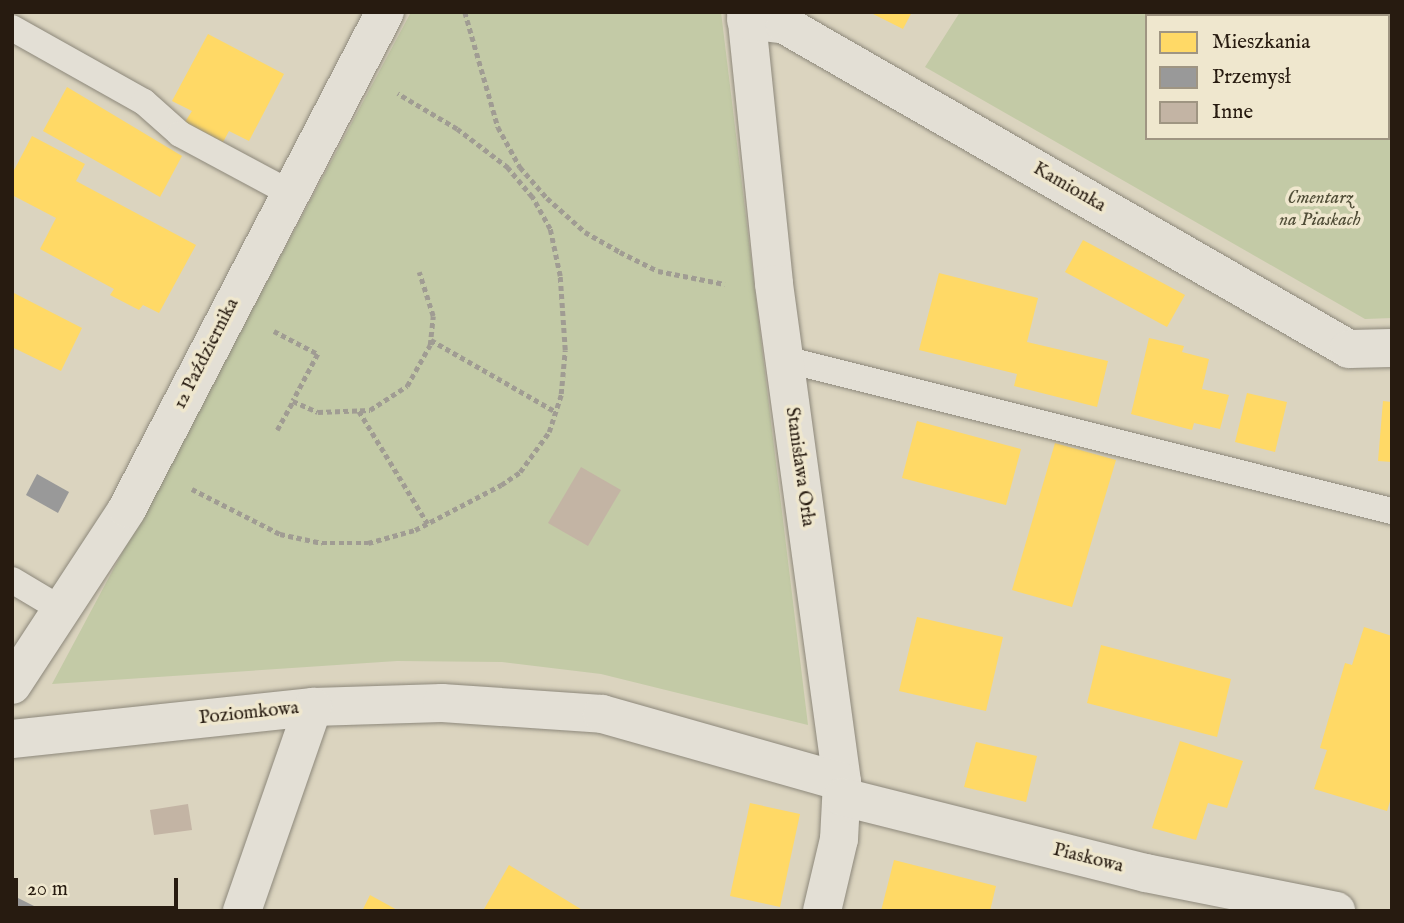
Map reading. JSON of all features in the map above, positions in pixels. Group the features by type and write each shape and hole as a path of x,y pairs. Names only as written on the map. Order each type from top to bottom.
{"street":[{"name":"12 Października","path":"12,685 64,611 127,509 385,12"},
{"name":"Stanisława Orła","path":"746,16 774,284 842,790 839,839 821,911"},
{"name":"Kamionka","path":"746,16 785,25 1349,349 1392,348"},
{"name":"Piaskowa","path":"313,707 442,703 602,714 842,790 1146,873 1336,911"},
{"name":"Poziomkowa","path":"12,739 313,707 242,911"}],"lane":[{"path":"12,27 144,102 180,134 290,193"},
{"path":"784,359 1392,511"},
{"path":"12,580 64,611"}],"path":[{"path":"465,12 498,127 530,178 585,232 658,271 737,286 774,284"},
{"path":"189,488 270,530 322,543 392,539 428,524 520,472 549,432 556,412 565,351 560,276 550,229 523,185 480,145 394,92"},
{"path":"523,185 530,178"},
{"path":"293,401 318,412 359,411 380,405 407,386 431,340 430,297 419,272"},
{"path":"272,330 318,354 277,430"},
{"path":"431,340 556,412"},
{"path":"359,411 428,524"}],"green space":[{"path":"411,12 721,12 808,725 601,674 502,662 397,661 52,684"},
{"name":"Cmentarz na Piaskach","path":"960,12 1392,12 1392,318 1365,319 925,67"}],"building: Mieszkania":[{"path":"869,12 912,12 903,29"},
{"path":"208,34 284,74 249,141 229,131 223,142 185,122 192,111 172,101"},
{"path":"67,87 182,156 160,197 43,131"},
{"path":"32,136 85,164 76,181 196,245 159,313 143,305 139,310 110,295 114,289 40,249 56,218 12,195 12,174"},
{"path":"1083,240 1185,295 1167,327 1065,272"},
{"path":"939,273 1038,298 1027,342 1108,361 1097,407 1014,386 1017,374 919,350"},
{"path":"12,292 82,328 61,371 12,347"},
{"path":"1149,338 1184,346 1182,352 1209,359 1202,389 1229,395 1220,429 1194,423 1192,430 1131,414"},
{"path":"1247,393 1287,402 1275,452 1235,442"},
{"path":"1383,401 1392,402 1392,462 1378,461"},
{"path":"917,421 1021,449 1006,505 902,478"},
{"path":"1055,443 1116,460 1072,607 1012,590"},
{"path":"917,617 1003,637 986,711 899,691"},
{"path":"1364,627 1392,636 1392,795 1387,811 1314,789 1327,750 1320,748 1345,663 1352,665"},
{"path":"1101,645 1231,679 1217,737 1087,703"},
{"path":"1180,741 1243,761 1227,808 1208,803 1196,840 1152,828"},
{"path":"976,742 1037,756 1026,802 964,787"},
{"path":"750,803 800,814 780,907 730,896"},
{"path":"894,860 996,886 990,911 881,911"},
{"path":"509,865 584,911 483,911"},
{"path":"370,895 399,911 362,911"}],"building: Przemysł":[{"path":"37,474 69,492 58,513 26,495"},
{"path":"12,895 44,911 12,911"}],"building: Inne":[{"path":"581,467 621,490 588,546 548,523"},
{"path":"188,804 192,830 154,835 150,810"}]}
